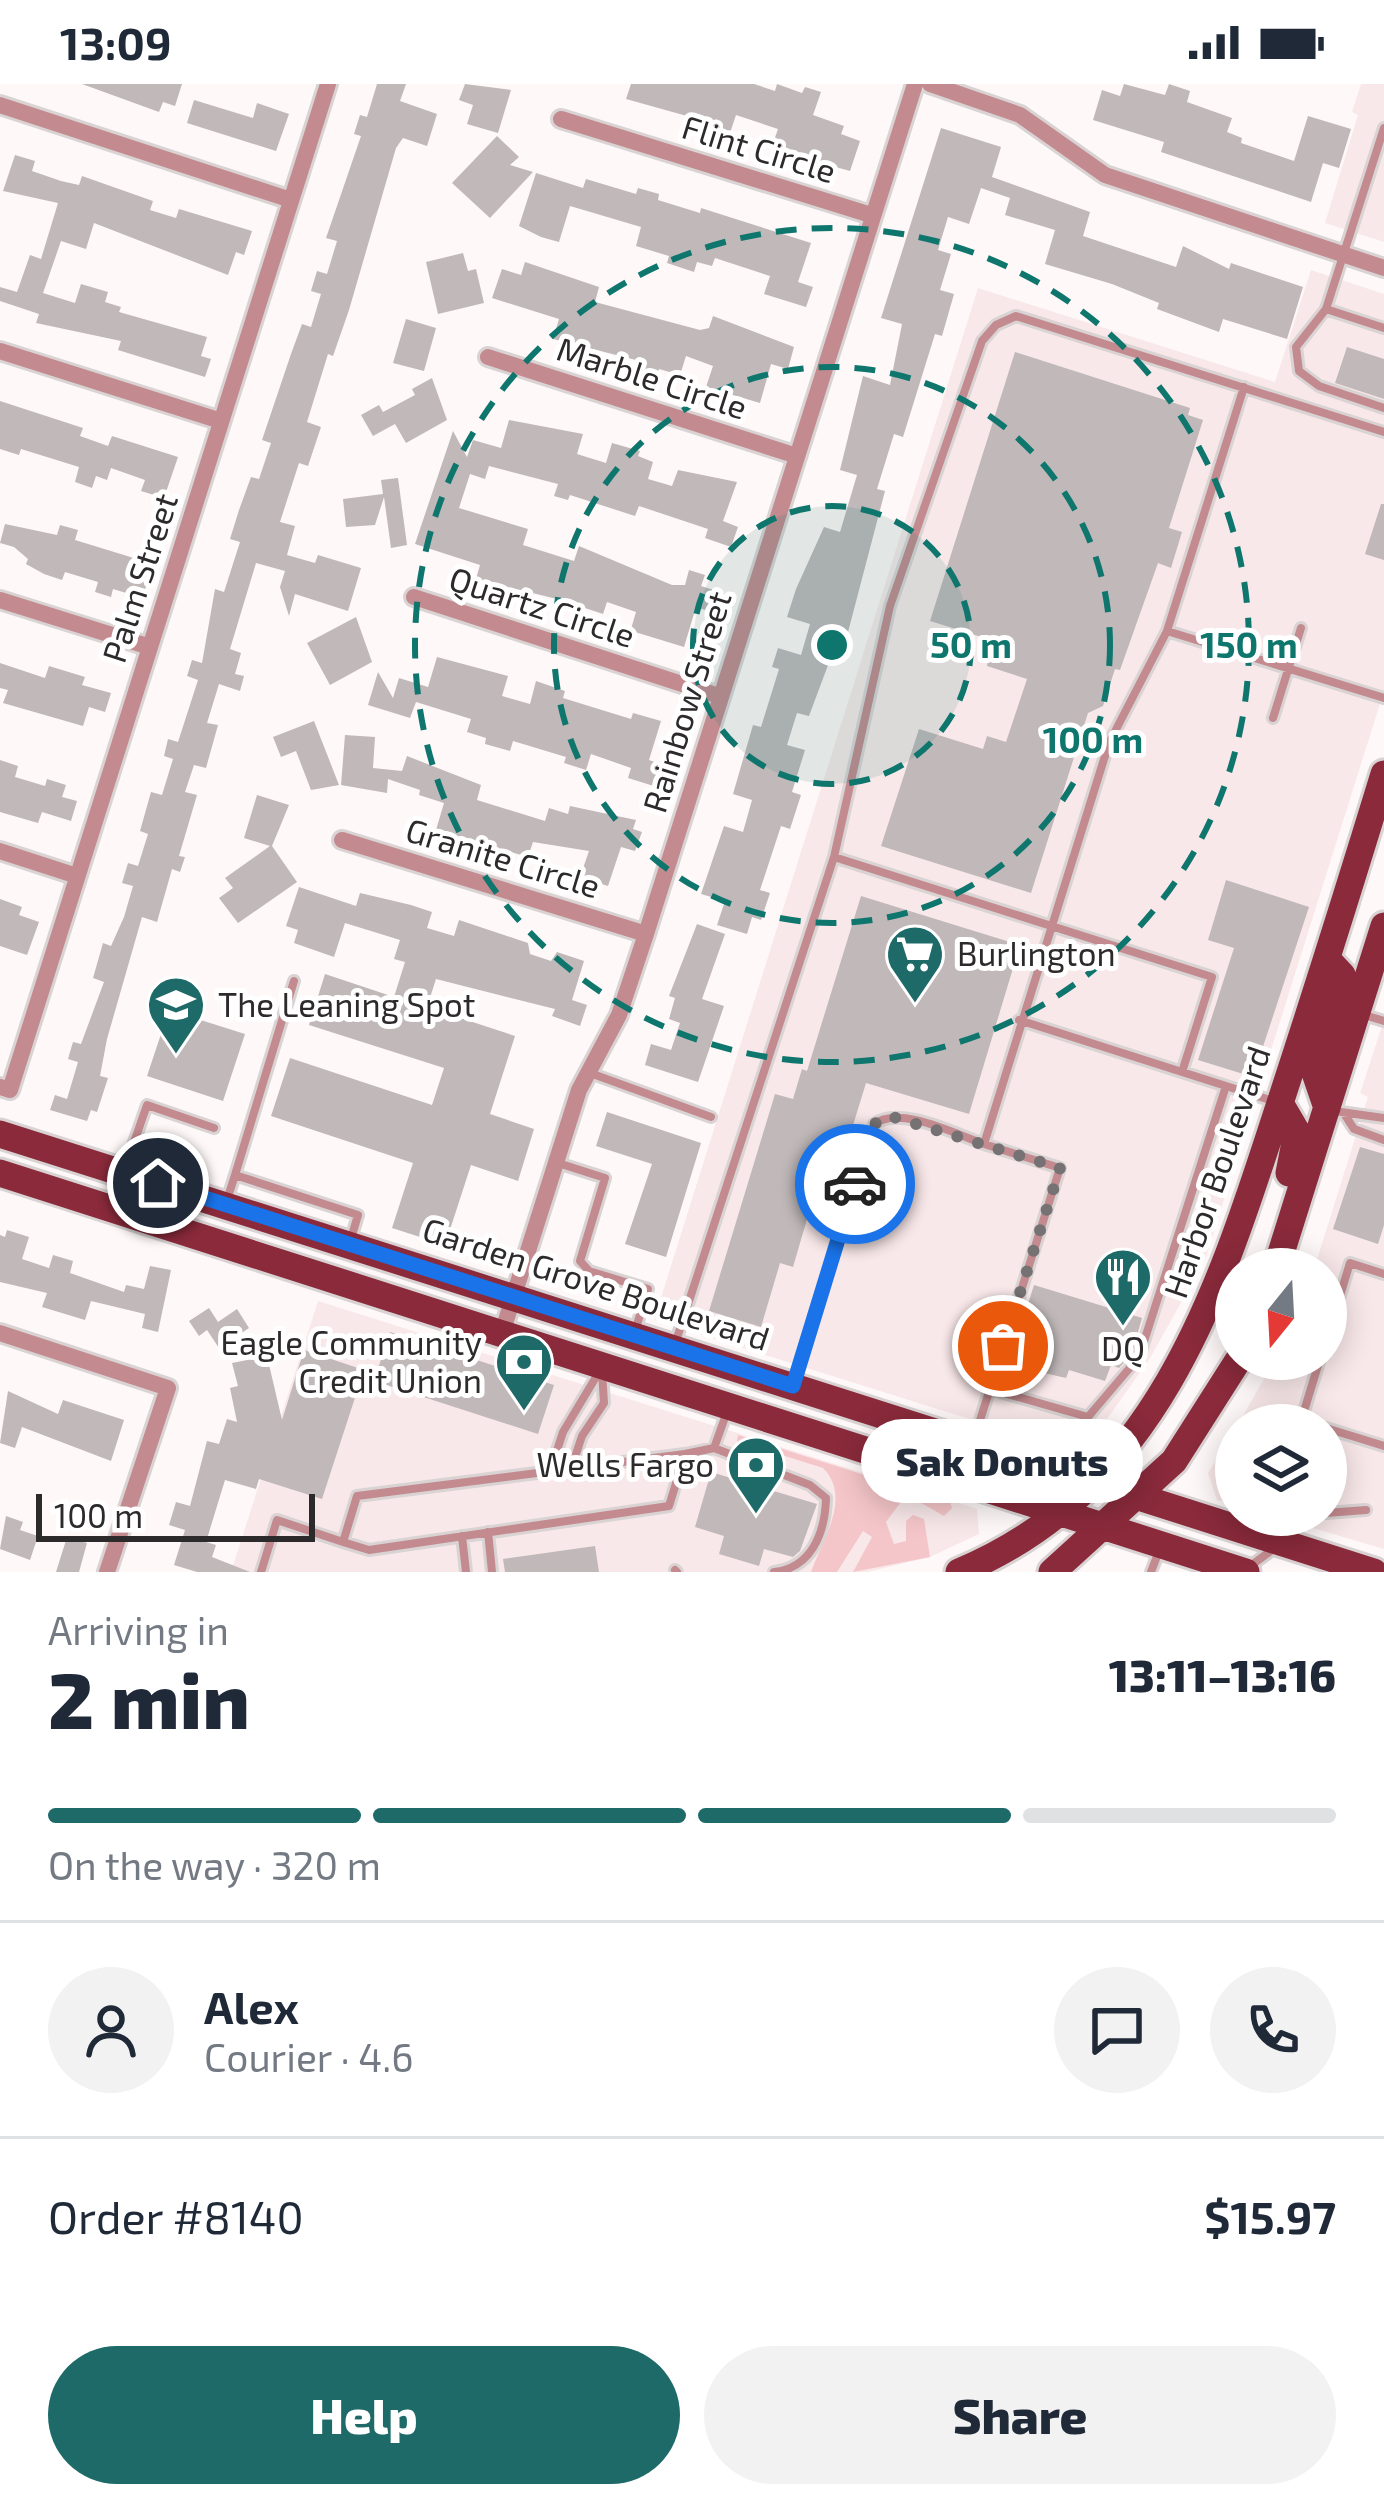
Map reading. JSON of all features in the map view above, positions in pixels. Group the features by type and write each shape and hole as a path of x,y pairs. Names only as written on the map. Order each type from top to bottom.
{"main road":[{"name":"Harbor Boulevard","path":"959,1572 1058,1510 1091,1482 1161,1397 1199,1333 1234,1247 1384,774"},
{"path":"1283,1248 1371,1017 1384,926"},
{"path":"1327,959 1342,975 1314,1067 1336,1112"},
{"path":"1280,1103 1297,1132 1276,1218 1286,1239"},
{"name":"Garden Grove Boulevard","path":"0,1134 1374,1572"},
{"path":"0,1173 1245,1572"},
{"path":"1052,1572 1108,1526 1174,1461 1226,1380"},
{"path":"717,1401 713,1388 774,1401 793,1386"}],"street":[{"name":"Palm Street","path":"5,1088 77,876 328,84"},
{"name":"Rainbow Street","path":"502,1333 556,1162 589,1072 619,1015 646,934 914,84"},
{"path":"930,84 1020,115 1105,175 1384,268"},
{"path":"0,105 291,200"},
{"name":"Flint Circle","path":"561,119 872,215"},
{"path":"0,352 221,421"},
{"name":"Marble Circle","path":"488,356 797,456"},
{"name":"Quartz Circle","path":"414,597 719,696"},
{"path":"0,600 149,647"},
{"name":"Granite Circle","path":"342,840 646,934"},
{"path":"0,851 77,876"},
{"path":"0,1333 168,1388 107,1572"}],"lane":[{"path":"1384,128 1326,309 1296,347 1299,371 1319,386 1384,408"},
{"path":"1326,309 1384,328"},
{"path":"674,1346 834,857 890,606 982,341 996,325 1016,316 1384,432"},
{"path":"984,1144 1108,742 1167,631 1244,387"},
{"path":"1273,718 1301,628"},
{"path":"1167,631 1384,698"},
{"path":"834,857 1212,977 1182,1072"},
{"path":"226,1204 294,981"},
{"path":"1019,1020 1280,1103"},
{"path":"589,1072 710,1117"},
{"path":"990,1389 1088,1417 1139,1357 1226,1086"},
{"path":"124,1172 147,1105 214,1128"},
{"path":"1336,1112 1362,1111 1384,1118"},
{"path":"1336,1112 1354,1130 1384,1140"},
{"path":"793,1386 874,1124 890,1116 905,1118 1060,1168 973,1443"},
{"path":"550,1472 563,1432 648,1289 589,1270 580,1262 605,1178 556,1162"},
{"path":"235,1175 358,1215 350,1244"},
{"path":"1347,1273 1350,1263 1384,1274"},
{"path":"571,1469 582,1436 604,1403 602,1364"},
{"path":"714,1448 717,1401"},
{"path":"1347,1435 1384,1446"},
{"path":"343,1542 357,1496 714,1448 810,1486 826,1498 807,1562 796,1570 774,1572"},
{"path":"261,1572 277,1520 369,1550 669,1506 685,1454"},
{"path":"1347,1511 1366,1510"},
{"path":"488,1532 491,1572"},
{"path":"462,1536 466,1572"},
{"path":"1245,1572 1282,1543"},
{"path":"1151,1572 1161,1544"}],"shaded area":[{"path":"1361,84 1384,84 1384,242 1325,223 1358,115 1352,112"},
{"path":"1311,270 1384,294 1384,691 1205,1260 1150,1358 1098,1432 1062,1448 654,1320 978,288 1275,382"},
{"path":"1384,1020 1384,1549 1340,1536 1347,1536 1347,1404 1250,1404 1263,1380 1347,1380 1347,1248 1321,1248 1368,1097 1360,1093"},
{"path":"318,1301 977,1509 979,1534 930,1557 867,1572 231,1572"},
{"path":"738,1435 950,1502 952,1508 944,1516 916,1500 903,1499 886,1522 894,1544 906,1541 906,1521 913,1515 924,1519 930,1557 853,1572 872,1537 863,1531 837,1572 811,1572 835,1505 831,1479 823,1468 737,1441"},
{"path":"1215,1462 1215,1494 1208,1473"}],"building":[{"path":"82,84 182,84 175,106 163,102 159,112"},
{"path":"377,84 406,84 400,101 437,114 427,146 403,138 396,148 349,310 333,356 328,354 307,422 321,427 308,466 299,463 280,522 295,526 287,555 315,563 318,555 361,568 348,611 295,594 289,616 280,587 285,571 256,563 230,649 241,653 235,674 244,676 240,691 219,684 207,723 218,725 206,768 194,765 185,792 197,795 179,856 185,857 180,872 172,869 157,922 142,917 107,1039 100,1076 108,1078 97,1112 91,1110 87,1121 50,1110 55,1095 67,1099 78,1062 68,1059 73,1042 81,1044 104,982 93,978 103,943 111,946 124,917 133,886 122,883 128,863 138,866 148,834 140,831 151,792 162,795 173,759 164,756 168,739 178,742 198,680 187,676 192,660 202,663 215,589 224,592 240,542 230,539 251,477 259,479 271,443 262,440 291,354 302,324 311,327 321,294 311,291 317,271 327,274 337,241 326,238 361,136 354,134 360,115 367,117"},
{"path":"465,84 511,90 498,133 467,124 473,105 459,100"},
{"path":"631,84 754,84 775,91 777,84 802,93 805,87 821,92 813,115 844,126 841,134 860,141 850,171 771,149 778,129 736,115 730,133 710,127 712,123 626,99"},
{"path":"1124,84 1165,95 1169,84 1190,91 1187,102 1232,118 1227,132 1242,138 1241,143 1294,161 1308,116 1351,129 1339,168 1323,163 1311,202 1161,152 1164,142 1093,120 1102,90 1120,96"},
{"path":"194,100 253,118 257,103 289,114 276,151 187,123"},
{"path":"941,128 1001,147 992,177 1090,212 1083,236 1176,267 1183,246 1229,269 1231,263 1303,287 1287,339 1223,319 1219,332 1157,309 1159,303 1112,284 1045,264 1055,230 1005,215 1010,198 981,188 969,224 948,217 938,250 951,254 940,290 954,294 942,336 935,334 903,437 894,434 877,489 885,491 847,636 840,633 809,716 797,713 787,745 805,750 792,792 801,795 790,829 781,826 760,890 770,893 761,920 752,917 747,934 717,925 725,901 701,894 724,826 743,832 752,800 733,794 753,725 761,727 779,669 772,667 778,648 801,655 810,624 787,617 796,589 824,527 840,532 857,475 840,470 863,376 890,385 902,324 881,318"},
{"path":"497,136 519,157 510,165 533,172 490,218 452,183"},
{"path":"15,155 35,161 32,171 61,181 79,185 82,176 153,201 150,210 176,218 179,209 252,231 244,255 236,252 228,275 94,223 86,249 61,241 43,293 75,303 81,284 108,292 105,302 121,307 119,312 207,337 201,356 211,359 205,377 118,350 121,341 36,323 39,314 0,301 0,287 17,292 30,255 41,259 58,203 3,191"},
{"path":"536,173 583,188 586,179 636,194 638,188 659,194 658,200 700,213 701,208 811,243 798,282 813,287 806,307 764,294 770,276 715,258 712,266 697,262 694,272 667,263 669,256 636,246 641,227 570,206 559,242 541,237 519,226"},
{"path":"463,253 468,271 476,269 484,303 438,314 426,262"},
{"path":"525,262 599,287 595,302 700,330 709,328 713,316 794,347 788,369 771,364 760,403 706,387 713,366 686,356 680,375 659,369 657,375 634,368 636,360 553,339 559,319 492,298 502,269 521,275"},
{"path":"406,319 436,328 424,371 393,363"},
{"path":"1347,347 1384,359 1384,399 1335,383"},
{"path":"1015,352 1190,408 1188,415 1203,420 1169,528 1182,532 1171,568 1158,563 1120,670 1115,669 1103,706 1088,713 1031,893 881,846 919,729 983,749 987,736 1006,742 1027,679 987,666 991,640 930,621"},
{"path":"432,378 447,420 406,443 395,424 373,436 361,415 379,405 383,412 415,395 412,389"},
{"path":"0,401 83,428 80,436 108,446 112,436 178,457 164,498 141,491 145,480 111,468 107,480 96,476 92,488 75,482 79,467 21,449 19,455 0,449"},
{"path":"509,420 583,434 577,454 606,463 612,443 640,451 638,456 653,462 648,479 672,486 678,470 737,482 723,521 738,527 731,547 705,538 708,529 639,506 635,516 570,495 568,500 554,496 558,484 489,466 485,479 470,474 459,508 528,529 523,545 574,561 579,546 672,585 685,585 689,570 705,575 701,586 717,591 711,612 696,607 684,647 635,632 631,629 636,612 607,602 603,614 582,607 580,614 559,607 561,600 476,579 480,565 415,544 453,431 467,457 473,440 501,448"},
{"path":"398,478 407,545 391,548 384,497 375,525 346,527 343,499 383,494 381,480"},
{"path":"1384,504 1384,560 1365,554"},
{"path":"5,524 57,535 60,525 78,530 75,540 137,559 132,575 148,579 143,598 113,589 111,597 95,592 98,582 65,572 62,580 44,574 26,564 28,559 14,547 0,543"},
{"path":"356,617 372,662 330,685 307,643"},
{"path":"437,657 508,676 502,696 530,704 536,681 565,691 563,698 631,719 633,713 661,721 649,760 663,765 657,787 628,778 631,768 591,754 586,770 564,763 566,757 513,741 510,751 485,744 486,738 467,732 471,719 416,702 410,718 368,705 378,672 393,698 399,678 428,687"},
{"path":"0,663 45,678 49,666 85,677 82,685 111,693 105,712 89,707 83,726 3,703 8,690 0,688"},
{"path":"314,721 339,785 311,790 296,751 281,757 273,737"},
{"path":"345,735 375,737 373,768 402,771 407,756 481,785 477,800 545,821 549,808 568,814 570,806 636,820 633,829 642,832 635,851 621,847 608,886 580,877 589,851 533,842 528,857 436,830 444,803 419,795 420,790 388,779 387,793 341,785"},
{"path":"0,760 18,766 15,777 45,786 47,779 66,785 62,797 77,801 71,821 42,812 38,823 0,812"},
{"path":"257,795 289,805 272,846 297,882 238,923 219,898 233,888 225,878 270,846 244,838"},
{"path":"1226,880 1309,907 1253,1077 1198,1060 1234,948 1208,940"},
{"path":"299,887 356,906 360,893 411,905 432,912 427,928 454,936 459,920 528,943 530,954 551,961 557,952 584,961 572,1000 587,1005 580,1026 552,1016 555,1009 436,979 427,1007 515,1036 490,1114 534,1129 518,1181 471,1165 445,1245 392,1228 413,1163 271,1116 290,1058 432,1105 444,1068 309,1025 325,974 394,997 405,962 394,959 400,940 345,923 334,957 294,943 298,930 286,926"},
{"name":"Burlington","path":"861,896 1020,945 969,1114 866,1083 833,1190 817,1185 793,1267 780,1263 761,1327 709,1311 775,1094 793,1099 802,1069 807,1071"},
{"path":"0,899 22,907 19,915 39,922 27,955 0,946"},
{"path":"697,924 725,934 702,999 724,1006 698,1082 645,1065 651,1044 671,1050 680,1023 669,1019 675,998 669,996"},
{"path":"169,1010 245,1034 223,1101 147,1076"},
{"path":"607,1112 701,1143 666,1257 625,1244 652,1164 596,1146"},
{"path":"1360,1147 1384,1154 1384,1225 1378,1244 1333,1229"},
{"path":"7,1230 29,1237 22,1259 49,1268 53,1255 73,1261 70,1273 124,1292 126,1285 144,1289 150,1266 171,1270 158,1332 142,1328 145,1314 91,1301 85,1320 42,1307 47,1293 0,1282 0,1235 5,1237"},
{"path":"1034,1285 1142,1318 1132,1353 1119,1368 1111,1365 1105,1381 1069,1370 1066,1378 1009,1365"},
{"path":"209,1308 218,1322 237,1309 249,1328 219,1348 207,1330 199,1336 189,1321"},
{"path":"390,1332 554,1385 538,1434 374,1381"},
{"path":"304,1350 364,1370 322,1499 259,1479 256,1489 225,1480 206,1542 216,1545 212,1557 250,1572 197,1572 174,1565 185,1530 169,1525 176,1502 190,1506 207,1441 219,1444 227,1419 237,1422 230,1388 238,1386 232,1363 267,1356 282,1420"},
{"path":"8,1391 58,1414 63,1400 124,1420 111,1461 22,1427 15,1448 0,1443"},
{"name":"Wells Fargo","path":"711,1472 817,1504 800,1551 793,1557 764,1549 759,1566 719,1554 724,1536 695,1527"},
{"path":"6,1516 23,1522 20,1530 38,1536 30,1560 0,1549"},
{"path":"67,1537 87,1543 79,1572 56,1572"},
{"path":"595,1546 599,1572 505,1572 503,1559"}],"way so far":[{"path":"855,1184 874,1124 890,1116 1060,1168 1003,1346"}],"place":[{"name":"Burlington","path":"915,1005"},
{"name":"The Leaning Spot","path":"176,1056"},
{"name":"DQ","path":"1123,1328"},
{"name":"Sak Donuts","path":"1003,1346"},
{"name":"Eagle Community Credit Union","path":"524,1413"},
{"name":"Wells Fargo","path":"756,1516"}],"route":[{"path":"158,1183 793,1386 855,1184"}]}
